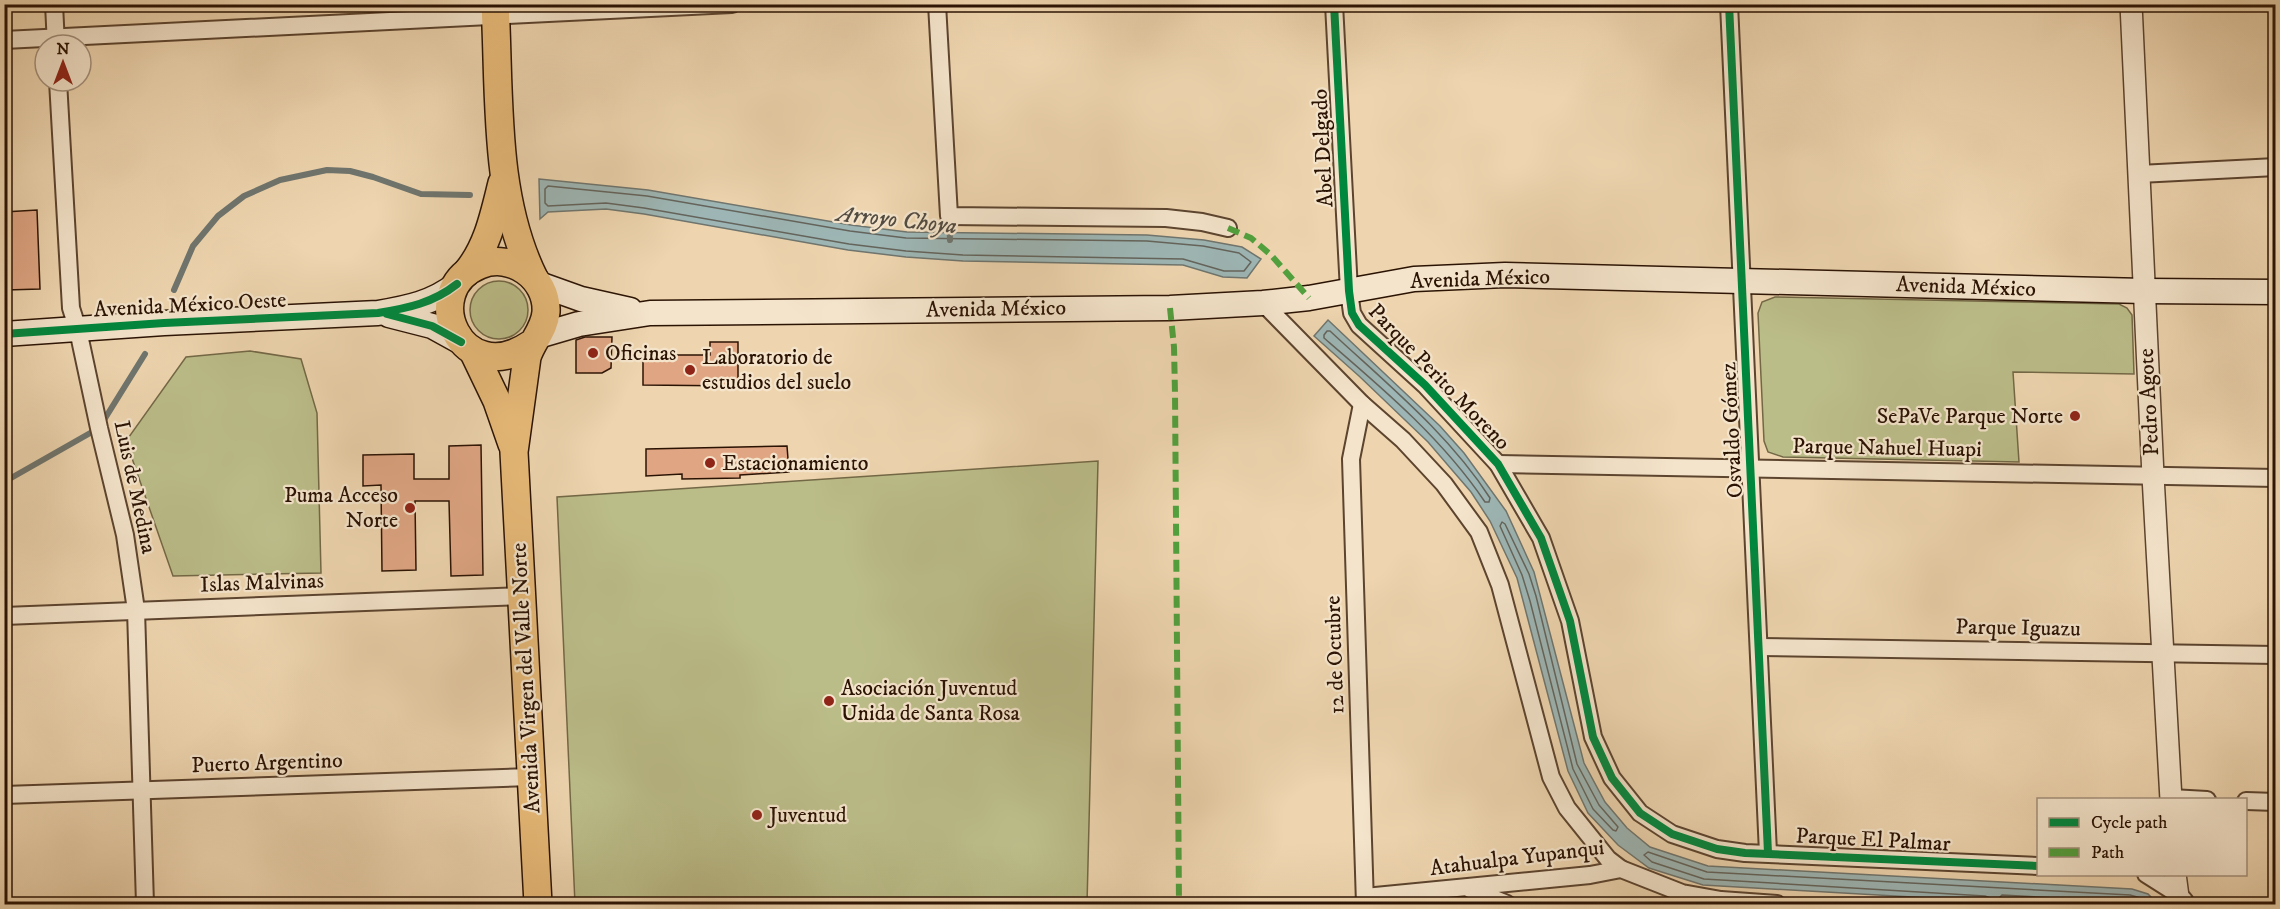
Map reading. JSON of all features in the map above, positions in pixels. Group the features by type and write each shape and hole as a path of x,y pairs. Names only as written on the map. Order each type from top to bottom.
{"main road":[{"path":"496,10 503,176 520,245 544,297 546,310 544,324 534,340 518,353 503,357 488,357 467,346 453,328 449,313 451,298 462,278 477,260 486,242 503,176"},
{"path":"462,278 480,265 509,262 522,268 536,281"},
{"name":"Avenida México","path":"534,340 579,324 650,313 1170,308 1263,303 1414,279 1456,276 2276,292"},
{"name":"Avenida México Oeste","path":"4,334 165,323 378,313 432,300 462,278"},
{"name":"Avenida México","path":"536,281 589,301 650,313"},
{"name":"Avenida México Oeste","path":"378,313 414,320 447,333 467,346"},
{"name":"Avenida Virgen del Valle Norte","path":"534,340 522,388 514,452 538,904"},
{"name":"Avenida Virgen del Valle Norte","path":"467,346 497,401 514,452"}],"street":[{"path":"54,4 56,33"},
{"path":"93,38 496,10 732,4"},
{"path":"937,4 949,216 1166,218 1228,228"},
{"name":"Abel Delgado","path":"1334,4 1349,291"},
{"name":"Osvaldo Gómez","path":"1730,4 1768,853"},
{"name":"Pedro Agote","path":"2130,4 2152,476 2171,798"},
{"path":"4,40 33,41"},
{"name":"Luis de Medina","path":"59,93 71,308 125,535 136,610 145,904"},
{"path":"2139,174 2276,167"},
{"name":"Parque Perito Moreno","path":"1349,291 1352,313 1359,324 1425,385 1498,464 1541,538 1570,621 1593,737 1612,778 1641,813 1672,834"},
{"path":"1263,303 1362,405 1402,440 1444,483 1479,532 1500,585 1551,777 1567,808 1608,859 1621,868"},
{"name":"12 de Octubre","path":"1362,405 1351,459 1365,901"},
{"name":"Parque Nahuel Huapi","path":"1498,464 2276,478"},
{"name":"Islas Malvinas","path":"4,616 522,596"},
{"name":"Parque Iguazu","path":"1760,647 2276,655"},
{"name":"Puerto Argentino","path":"4,795 531,777"},
{"path":"2247,801 2276,802"},
{"name":"Parque El Palmar","path":"1672,834 1717,849 2037,866"},
{"name":"Atahualpa Yupanqui","path":"1365,901 1590,875 1621,868 1682,893 1721,900 1777,904"},
{"path":"2149,876 2180,894"},
{"path":"1467,888 1507,904"}],"green space":[{"path":"493,281 505,281 520,289 528,304 528,316 520,331 505,339 493,339 478,331 470,316 470,304 478,289"},
{"path":"1775,297 2119,304 2127,308 2132,315 2134,374 2013,372 2019,462 1783,457 1768,452 1764,441 1758,313 1762,302"},
{"path":"250,351 301,359 317,413 321,573 173,576 126,441 186,357"},
{"name":"Asociación Juventud Unida de Santa Rosa","path":"1098,461 1087,904 575,904 557,497"}],"water":[{"path":"539,179 648,190 851,225 907,232 1147,235 1204,240 1242,247 1261,259 1247,278 1223,277 1183,265 963,261 906,257 848,250 606,209 548,212 540,219"},
{"path":"1328,320 1440,426 1464,453 1506,511 1534,572 1584,763 1605,802 1627,828 1650,847 1708,866 2132,889 2148,894 2153,899 2153,904 2036,904 1703,885 1649,868 1618,845 1588,813 1568,771 1517,578 1490,521 1471,492 1428,442 1314,336"}],"building":[{"path":"37,210 40,289 6,290 4,212"},
{"name":"Oficinas","path":"585,337 612,337 611,368 602,373 576,373 576,340"},
{"name":"Laboratorio de estudios del suelo","path":"710,342 738,342 738,386 643,385 643,355 710,355"},
{"path":"481,445 483,575 451,576 449,501 415,501 416,570 382,571 381,485 363,486 363,455 414,454 414,479 449,479 449,446"},
{"path":"787,446 789,472 740,475 740,478 682,479 682,474 646,476 646,449"}],"waterway":[{"name":"Arroyo Choya","path":"174,290 193,246 218,216 244,196 280,180 327,170 350,171 421,194 470,195"},
{"path":"949,217 950,240"},
{"name":"Arroyo Choya","path":"4,482 99,428 145,354"}],"marked path":[{"path":"1228,228 1251,238 1271,255 1309,298"},
{"path":"1170,308 1175,393 1179,904"}],"cycle path":[{"path":"1334,4 1352,313 1359,325 1425,385 1498,464 1541,538 1570,621 1593,737 1612,778 1640,813 1672,834 1717,849 1745,853 2037,866"},
{"path":"1729,4 1768,853"},
{"path":"4,334 164,323 378,313 420,304 439,296 457,284"},
{"path":"387,314 432,326 461,342"}],"place":[{"name":"Oficinas","path":"593,353"},
{"name":"Laboratorio de estudios del suelo","path":"690,370"},
{"name":"SePaVe Parque Norte","path":"2075,416"},
{"name":"Estacionamiento","path":"710,463"},
{"name":"Puma Acceso Norte","path":"410,508"},
{"name":"Asociación Juventud Unida de Santa Rosa","path":"829,701"},
{"name":"Juventud","path":"757,815"}]}
